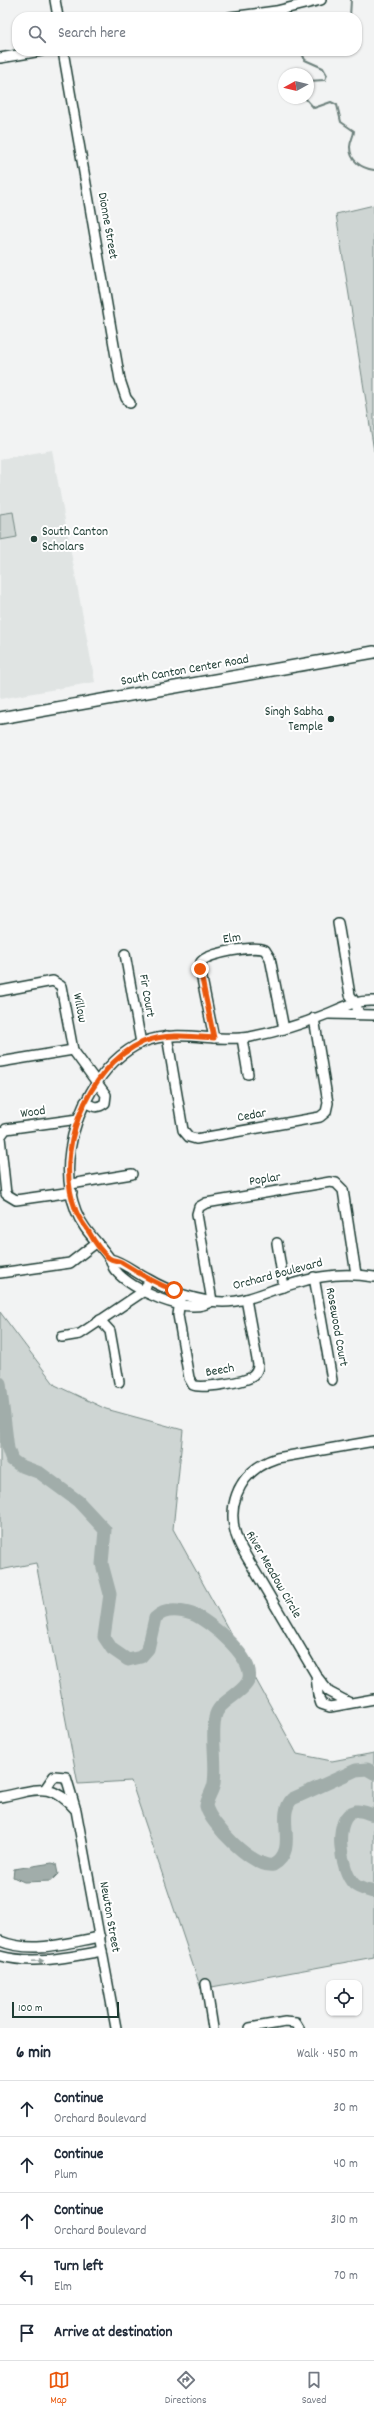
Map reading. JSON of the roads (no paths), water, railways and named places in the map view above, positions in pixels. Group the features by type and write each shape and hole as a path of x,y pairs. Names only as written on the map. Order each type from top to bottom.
{"main road":[{"name":"South Canton Center Road","path":"0,718 374,652"}],"street":[{"path":"55,0 57,12"},
{"path":"268,12 321,0"},
{"path":"0,58 12,56"},
{"name":"Dionne Street","path":"64,56 120,380 126,398 130,403"},
{"path":"338,923 350,995 355,1002 359,1014"},
{"name":"Elm","path":"214,1038 200,969 201,962 209,956 255,948 264,950 270,958 284,1029"},
{"name":"Fir Court","path":"125,954 142,1043"},
{"name":"Willow","path":"0,991 47,982 58,983 64,995 73,1050 106,1095 105,1103 100,1107 92,1106 85,1102"},
{"name":"Orchard Boulevard","path":"212,1301 199,1307 179,1304 144,1291 114,1270 110,1259 96,1243 76,1211 71,1188 68,1162 78,1119 85,1102 97,1082 118,1058 142,1043 167,1036 187,1035 214,1038 242,1038 284,1029 327,1014 355,1002 374,1001"},
{"name":"Orchard Boulevard","path":"327,1014 374,1015"},
{"name":"Cedar","path":"167,1036 183,1130 188,1137 196,1139 320,1117 324,1115 328,1103 314,1018"},
{"path":"242,1038 248,1074"},
{"path":"0,1062 73,1050"},
{"name":"Wood","path":"71,1188 16,1200 6,1194 0,1137 6,1130 78,1119"},
{"path":"71,1188 132,1174"},
{"name":"Poplar","path":"212,1301 197,1214 200,1207 206,1202 330,1182 336,1183 343,1190 356,1274"},
{"path":"0,1273 70,1263 96,1243"},
{"path":"277,1243 284,1287"},
{"name":"Orchard Boulevard","path":"110,1259 119,1261 149,1280 181,1292 212,1301 230,1302 246,1299 314,1278 336,1274 356,1274 374,1277"},
{"name":"Rosewood Court","path":"314,1278 332,1380"},
{"path":"62,1337 80,1334 144,1291 149,1280"},
{"path":"179,1304 181,1292"},
{"name":"Beech","path":"179,1304 178,1315 189,1378 193,1385 202,1387 248,1379 257,1372 258,1365 246,1299"},
{"path":"100,1320 110,1332 119,1382"},
{"name":"River Meadow Circle","path":"351,1702 337,1698 329,1692 316,1674 238,1542 232,1520 233,1502 246,1478 258,1466 270,1460 374,1441"},
{"name":"River Meadow Circle","path":"316,1674 318,1696 321,1704 330,1707 374,1699"},
{"name":"Newton Street","path":"45,1789 54,1776 66,1777 76,1810 116,2028"},
{"path":"0,1797 45,1789 63,1797 76,1810"},
{"path":"0,1941 17,1946 36,1948 100,1937"},
{"path":"0,1956 14,1960 37,1961 102,1951"},
{"path":"206,1984 213,2028"},
{"path":"250,2028 285,2022 296,2023 299,2028"}],"waterway":[{"path":"350,12 351,0"},
{"path":"303,56 305,60 323,68 327,75 325,80 314,81"},
{"path":"310,104 314,108 331,102 337,105 341,122 354,131 350,145 350,152 354,160 361,166 374,170"},
{"path":"0,1383 8,1449 12,1460 19,1465 40,1473 78,1501 105,1530 102,1564 110,1594 104,1637 112,1649 128,1660 141,1657 148,1649 155,1618 168,1611 178,1611 192,1614 210,1624 231,1643 247,1665 249,1675 247,1683 239,1692 224,1703 217,1712 215,1718 215,1775 214,1783 206,1806 209,1814 224,1833 255,1860 273,1865 281,1859 285,1851 287,1806 292,1799 356,1770 367,1769 374,1773"},
{"path":"374,1815 358,1811 348,1815 343,1823 341,1833 342,1857 349,1878 358,1887 374,1892"}],"place":[{"name":"South Canton Scholars","path":"34,539"},
{"name":"Singh Sabha Temple","path":"331,719"}]}
